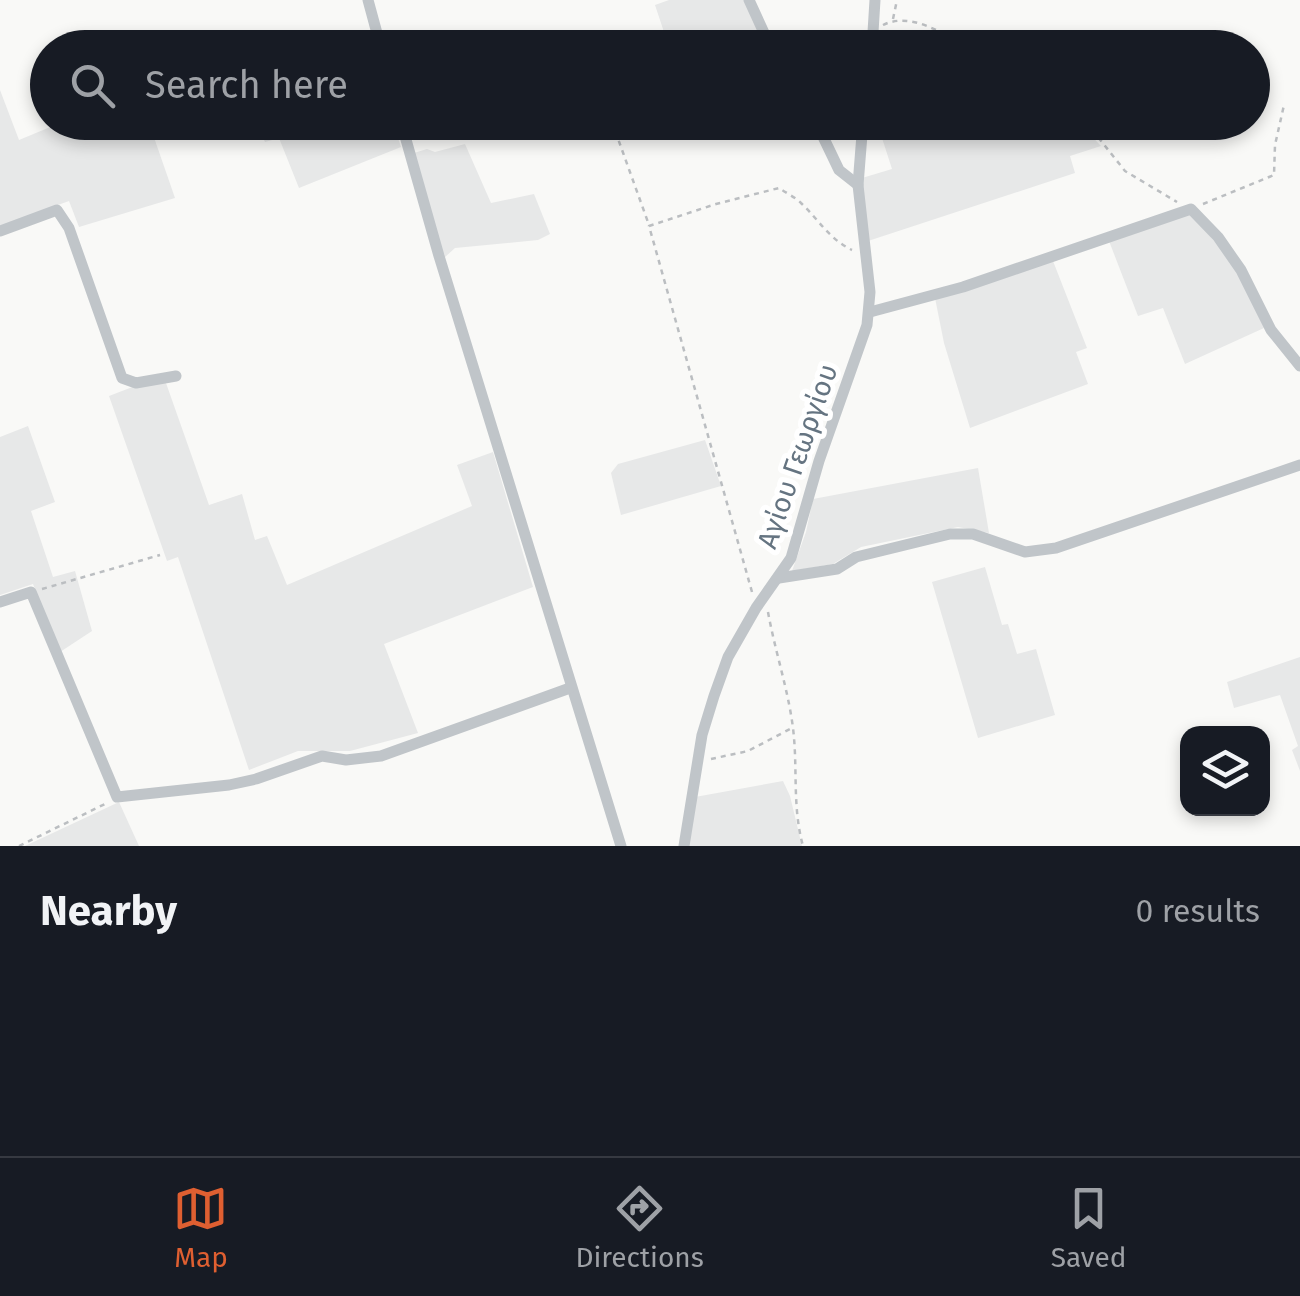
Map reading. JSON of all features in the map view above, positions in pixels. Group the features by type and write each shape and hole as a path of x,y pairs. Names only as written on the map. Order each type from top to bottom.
{"street":[{"path":"368,0 376,30"},
{"path":"749,0 763,30"},
{"path":"873,30 874,0"},
{"path":"407,140 570,688 621,846"},
{"path":"823,140 839,170 858,185"},
{"name":"Αγίου Γεωργίου","path":"684,846 702,735 728,658 791,558 870,312 858,185 862,140"},
{"path":"870,312 963,287 1191,209 1218,237 1241,270 1271,330 1300,366"},
{"path":"0,231 57,210 69,228 122,378 136,383 176,376"},
{"path":"780,578 837,569 872,552 950,534 973,534 1026,552 1056,548 1300,466"},
{"path":"0,602 31,592 117,798 228,785 322,756 346,760 381,756 570,688"}],"path":[{"path":"893,20 897,0"},
{"path":"873,30 893,20 921,23 934,30"},
{"path":"1100,140 1125,171 1191,209 1274,175 1284,105"},
{"path":"619,140 650,226 691,365 756,608"},
{"path":"650,226 779,188 801,202 840,244 865,255"},
{"path":"31,592 160,555"},
{"path":"766,596 793,728 795,818 803,846"},
{"path":"698,760 748,751 793,728"},
{"path":"18,846 117,798"}],"shaded area":[{"path":"669,0 746,0 761,30 663,30 655,5"},
{"path":"0,90 19,140 30,135 30,140 155,140 175,198 79,227 69,201 0,226"},
{"path":"280,140 399,140 401,147 299,188"},
{"path":"883,140 1095,140 1101,146 1070,156 1075,173 865,242 862,178 892,169"},
{"path":"465,144 491,203 534,194 550,234 538,240 455,248 444,258 414,153"},
{"path":"1191,212 1237,270 1264,328 1185,364 1163,308 1138,316 1109,241"},
{"path":"1053,261 1087,348 1076,352 1088,384 970,428 944,343 935,298"},
{"path":"166,383 209,505 242,494 255,540 267,536 287,585 472,506 457,465 493,452 533,587 384,644 418,733 350,751 298,751 249,770 178,557 167,561 109,396 135,386"},
{"path":"28,426 55,502 31,511 53,577 75,571 92,631 60,652 33,584 0,595 0,437"},
{"path":"705,440 721,486 621,515 611,473 618,464"},
{"path":"978,468 989,533 958,527 861,547 833,564 792,571 813,499"},
{"path":"985,567 1002,625 1008,624 1017,654 1036,649 1055,715 978,738 932,582"},
{"path":"1300,657 1300,771 1292,750 1298,746 1280,695 1234,708 1227,682"},
{"path":"783,781 802,846 687,846 695,797"},
{"path":"119,802 139,846 25,846"}]}
